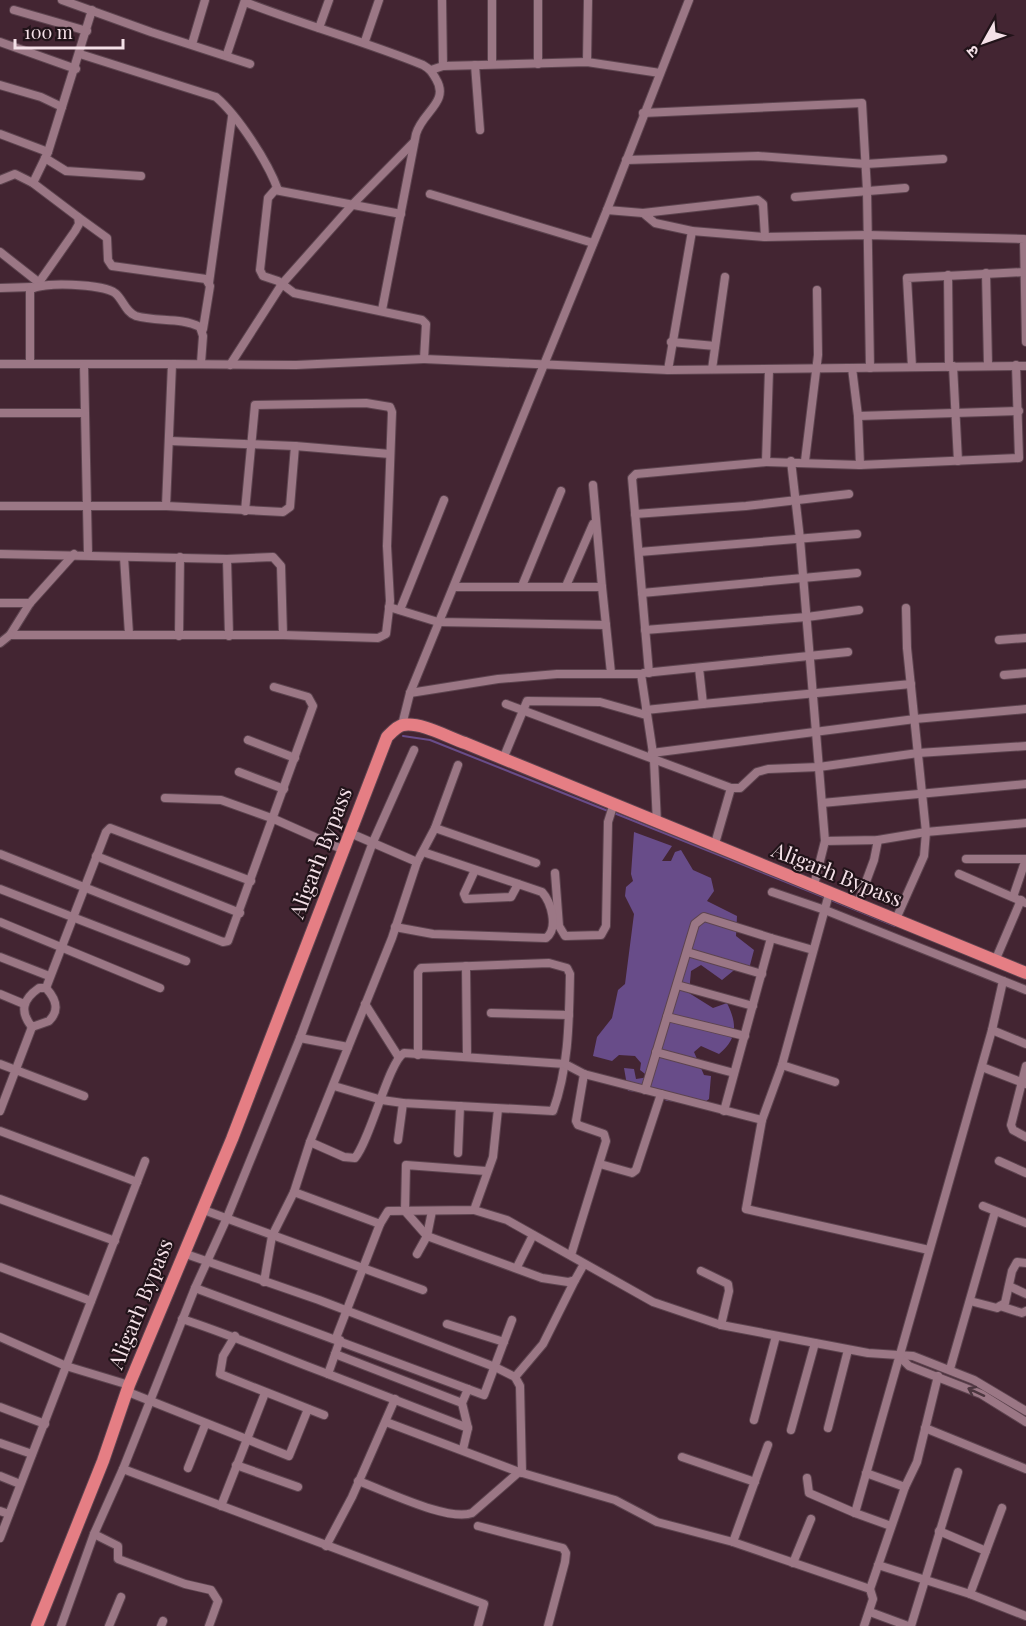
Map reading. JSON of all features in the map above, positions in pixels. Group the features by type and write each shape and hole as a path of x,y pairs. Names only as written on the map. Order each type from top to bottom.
{"highway":[{"name":"Aligarh Bypass","path":"37,1626 130,1391 187,1255 344,850 361,837 387,737 402,725 427,729 502,759 611,809 657,824 814,885 827,902 857,906 896,919 1026,973"}],"street":[{"path":"62,0 151,32 227,54 250,64"},
{"path":"192,44 205,0"},
{"path":"319,28 329,0"},
{"path":"365,41 379,0"},
{"path":"442,0 443,66"},
{"path":"492,0 492,64"},
{"path":"538,0 538,64"},
{"path":"587,62 588,0"},
{"path":"402,725 410,693 438,622 607,210 689,0"},
{"path":"227,54 245,1 319,28 365,41 431,70 442,88 441,95 419,125 414,142 382,310"},
{"path":"14,10 87,31"},
{"path":"33,183 47,155 92,10"},
{"path":"0,42 75,69"},
{"path":"80,54 216,97 229,110 271,170 278,190"},
{"path":"431,70 443,66 587,62 660,74"},
{"path":"475,65 480,130"},
{"path":"0,85 41,97 62,107"},
{"path":"643,113 860,102 864,106 870,368"},
{"path":"201,363 203,329 232,117"},
{"path":"0,135 47,155 66,171 141,176"},
{"path":"230,364 282,284 352,204 414,142"},
{"path":"626,160 758,156 866,164 943,159"},
{"path":"0,180 15,174 33,183 107,238 108,260 112,266 202,277 209,283"},
{"path":"795,197 905,188"},
{"path":"401,214 278,190 272,192 268,198 260,270 265,277 282,284 294,293 382,310 424,322 424,358"},
{"path":"430,194 593,243"},
{"path":"607,210 643,213 758,200 763,204 765,237"},
{"path":"643,213 656,223 692,231 765,237 867,235 1024,239 1026,342"},
{"path":"41,283 79,224 78,217"},
{"path":"668,370 671,342 692,231"},
{"path":"0,252 41,283"},
{"path":"912,368 906,280 910,277 1025,272"},
{"path":"986,273 988,365"},
{"path":"948,275 951,367 958,461"},
{"path":"712,369 724,277"},
{"path":"0,288 32,287 41,283 101,286 116,293 126,308 136,316 196,324 203,329"},
{"path":"30,363 30,293 32,287"},
{"path":"805,461 818,356 817,290"},
{"path":"671,342 715,346"},
{"path":"0,364 296,365 424,358 668,370 1026,366"},
{"path":"166,506 171,441 172,364"},
{"path":"84,365 89,506 88,554"},
{"path":"657,824 653,757 646,712 645,630 633,478 636,474 766,462 805,461 860,465 1019,458 1016,365"},
{"path":"852,368 858,416 860,465"},
{"path":"766,462 769,370"},
{"path":"10,635 76,637 129,634 283,635 381,638 386,634 389,607 387,546 392,412 384,404 259,404 253,411 252,446 245,510"},
{"path":"858,416 956,415 1019,411"},
{"path":"0,413 84,413"},
{"path":"171,441 295,446 390,454"},
{"path":"0,506 166,506 283,512 289,509 295,446"},
{"path":"790,461 804,578 825,841 814,885"},
{"path":"593,485 594,521 611,673"},
{"path":"522,586 561,491"},
{"path":"635,514 794,501 849,494"},
{"path":"400,610 444,500"},
{"path":"566,586 594,521"},
{"path":"639,552 856,534"},
{"path":"0,554 277,558 281,566 283,635"},
{"path":"0,643 10,635 30,603 75,554"},
{"path":"124,557 129,634"},
{"path":"179,636 180,557"},
{"path":"227,559 229,636"},
{"path":"642,593 857,573"},
{"path":"454,587 602,587"},
{"path":"0,603 30,603"},
{"path":"389,607 438,622 606,625"},
{"path":"896,919 924,856 926,832 906,608"},
{"path":"645,630 807,617 859,610"},
{"path":"999,640 1026,638"},
{"path":"410,693 498,679 645,673 848,652"},
{"path":"699,668 703,704"},
{"path":"1004,675 1026,674"},
{"path":"502,759 521,710 527,701 600,702 646,712 703,704 911,684"},
{"path":"0,854 223,942 230,939 314,706 308,697 274,687"},
{"path":"506,704 731,788 740,788 757,772 768,769 819,767 918,753 1026,746"},
{"path":"653,757 816,731 1026,709"},
{"path":"248,740 295,758"},
{"path":"61,1626 94,1534 123,1469 148,1400 300,1038 361,837 414,750"},
{"path":"264,1282 272,1236 294,1192 310,1142 395,927 417,862 435,828 458,765"},
{"path":"239,772 284,789"},
{"path":"822,803 1026,784"},
{"path":"714,847 731,788"},
{"path":"165,798 221,800 274,819 344,850"},
{"path":"555,873 559,926 565,936 574,938 601,935 606,926 611,809"},
{"path":"825,841 878,840 926,832 1026,823"},
{"path":"46,988 106,832 115,828 251,880"},
{"path":"435,828 536,863"},
{"path":"361,837 417,862"},
{"path":"857,906 874,860 878,840"},
{"path":"395,927 433,934 546,938 553,927 549,900 542,892 423,852"},
{"path":"96,856 240,913"},
{"path":"966,859 1026,859 1020,900 995,961"},
{"path":"475,870 464,894 466,899 505,899 511,897 518,884"},
{"path":"959,874 1020,900"},
{"path":"0,889 186,961"},
{"path":"772,892 827,902 1026,990"},
{"path":"827,902 782,1065 762,1120 746,1209 929,1250"},
{"path":"645,1090 695,924 704,917 813,950"},
{"path":"0,922 64,946 160,988"},
{"path":"724,1111 771,938"},
{"path":"687,952 762,974"},
{"path":"0,957 49,976"},
{"path":"333,1086 382,1100 404,1103 554,1111 563,1085 565,1064 570,974 567,968 549,963 425,967 418,972 418,1055"},
{"path":"466,966 467,1056"},
{"path":"855,1513 992,1030 1003,981"},
{"path":"677,985 753,1006"},
{"path":"39,988 46,988 54,996 56,1006 54,1016 41,1026 32,1027 25,1016 24,1004 28,996 39,988"},
{"path":"0,994 24,1004"},
{"path":"365,1004 399,1056"},
{"path":"491,1013 569,1015"},
{"path":"667,1017 745,1036"},
{"path":"0,1111 32,1027"},
{"path":"992,1030 1026,1044"},
{"path":"300,1038 348,1047"},
{"path":"656,1052 734,1073"},
{"path":"310,1142 344,1158 355,1158 382,1100 399,1056 404,1053 565,1064 584,1074 762,1120"},
{"path":"0,1064 84,1096"},
{"path":"782,1065 835,1082"},
{"path":"1026,1066 1024,1083 1011,1125 1013,1130 1026,1137"},
{"path":"981,1067 1024,1083"},
{"path":"571,1255 606,1141 604,1134 578,1125 576,1120 584,1074"},
{"path":"600,1164 624,1172 632,1173 636,1170 661,1094"},
{"path":"398,1140 404,1103"},
{"path":"458,1153 460,1106"},
{"path":"474,1210 486,1170 493,1157 498,1109"},
{"path":"0,1131 137,1182"},
{"path":"0,1538 4,1512 20,1484 45,1424 145,1161"},
{"path":"999,1161 1026,1172"},
{"path":"486,1170 406,1166 405,1211 427,1236 559,1282 575,1280"},
{"path":"294,1192 380,1224"},
{"path":"0,1199 115,1241"},
{"path":"983,1206 1026,1223"},
{"path":"204,1210 423,1290"},
{"path":"417,1254 427,1236 432,1210"},
{"path":"328,1374 346,1311 380,1224 388,1211 474,1210 507,1220 653,1302 721,1325 848,1350 900,1357 914,1356 950,1369 1026,1411"},
{"path":"950,1369 995,1212"},
{"path":"517,1267 533,1235"},
{"path":"187,1255 346,1311 495,1367 515,1377 520,1386 521,1473"},
{"path":"1000,1306 1005,1304 1017,1262 1026,1263"},
{"path":"515,1377 543,1344 584,1264"},
{"path":"0,1267 91,1301"},
{"path":"701,1271 728,1284 729,1291 721,1325"},
{"path":"1009,1286 1026,1294"},
{"path":"195,1288 338,1339 484,1395 512,1320"},
{"path":"970,1302 1000,1306 1022,1313 1026,1311"},
{"path":"182,1319 235,1336 259,1349 468,1428"},
{"path":"447,1324 504,1342"},
{"path":"235,1336 223,1356 220,1374 324,1415"},
{"path":"754,1419 776,1336"},
{"path":"0,1337 205,1425 289,1456 308,1409"},
{"path":"791,1430 815,1343"},
{"path":"828,1428 848,1350"},
{"path":"335,1354 462,1403"},
{"path":"900,1357 909,1366 981,1394 1026,1422"},
{"path":"864,1626 873,1599 870,1589 905,1487 917,1462 938,1376"},
{"path":"463,1449 468,1428 462,1403 468,1389"},
{"path":"221,1506 265,1393"},
{"path":"326,1546 395,1399"},
{"path":"0,1407 45,1424"},
{"path":"386,1422 463,1449 521,1473 615,1500 657,1521 733,1542 870,1589"},
{"path":"188,1468 205,1425"},
{"path":"925,1428 1026,1469"},
{"path":"0,1443 32,1454"},
{"path":"733,1542 768,1445"},
{"path":"682,1457 754,1482"},
{"path":"236,1465 298,1487"},
{"path":"123,1469 484,1604 478,1626"},
{"path":"870,1612 909,1626 926,1582 958,1472"},
{"path":"358,1481 449,1514 464,1516 472,1513 521,1473"},
{"path":"866,1473 905,1487"},
{"path":"0,1476 20,1484"},
{"path":"807,1478 809,1493 891,1526"},
{"path":"970,1594 1002,1508"},
{"path":"793,1563 812,1519"},
{"path":"478,1526 563,1548 566,1553 565,1562 548,1626"},
{"path":"939,1531 986,1551"},
{"path":"94,1534 118,1546 118,1559 185,1584 211,1590 218,1601 209,1626"},
{"path":"878,1565 970,1594 1026,1616"},
{"path":"109,1626 121,1597"}],"shaded area":[{"path":"634,832 672,846 662,861 671,861 675,852 681,850 693,870 711,878 714,891 707,901 737,916 736,936 754,950 749,969 733,971 722,980 701,965 691,971 689,993 713,1008 727,1003 734,1024 730,1043 719,1054 701,1046 694,1052 704,1075 711,1076 709,1099 702,1104 667,1101 648,1093 628,1091 624,1068 634,1069 636,1079 649,1077 640,1070 641,1063 635,1056 619,1055 612,1061 593,1056 597,1037 612,1018 618,990 625,984 634,914 625,896 626,887 633,881 631,874"}],"waterway":[{"path":"403,736 430,740 608,811"},
{"path":"614,813 826,898"},
{"path":"831,900 895,926"}]}
